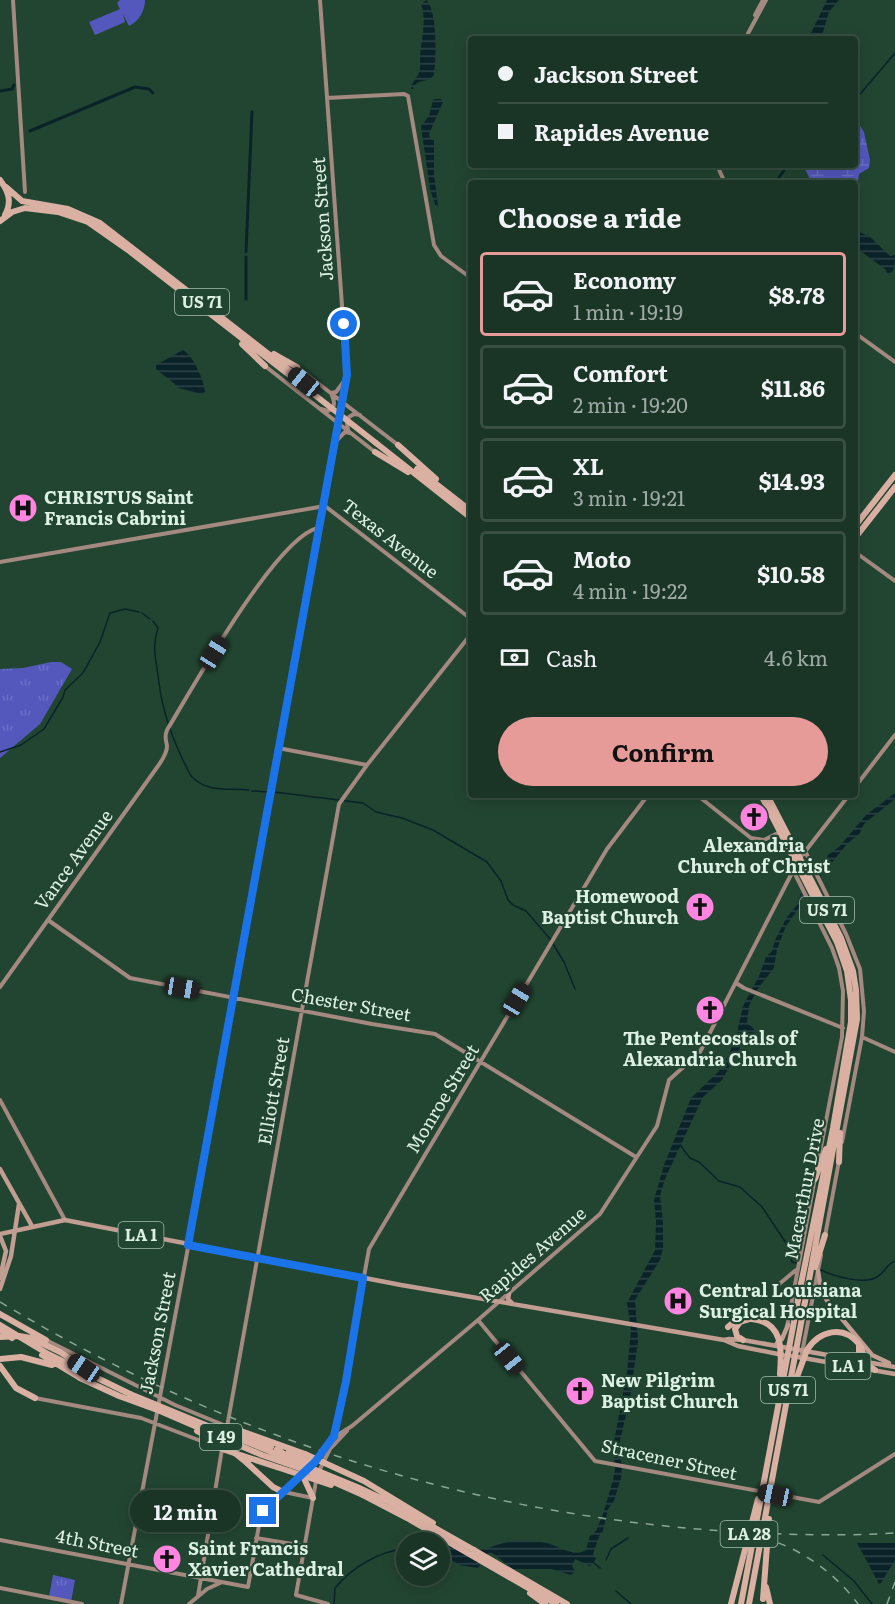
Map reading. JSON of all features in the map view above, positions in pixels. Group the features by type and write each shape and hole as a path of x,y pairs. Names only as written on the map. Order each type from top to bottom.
{"highway":[{"name":"US 71","path":"0,180 22,201 60,207 97,221 265,350 303,383"},
{"path":"0,221 9,205 6,187"},
{"name":"US 71","path":"0,221 12,212 25,208 58,212 88,222 303,383 468,516"},
{"path":"227,328 264,366"},
{"path":"265,350 297,367"},
{"name":"US 71","path":"377,441 468,508"},
{"path":"398,445 456,498"},
{"path":"375,452 436,490"},
{"path":"858,522 895,474"},
{"path":"858,534 895,487"},
{"name":"Macarthur Drive","path":"763,798 783,831"},
{"name":"Macarthur Drive","path":"749,1604 841,1112 856,997 850,960 841,938 797,864 768,798"},
{"name":"Macarthur Drive","path":"741,1604 801,1284 853,1032"},
{"path":"838,1162 841,1112"},
{"path":"815,1179 833,1128"},
{"path":"808,1288 825,1235"},
{"path":"0,1314 46,1340"},
{"path":"743,1341 737,1336 735,1329 740,1322 751,1319"},
{"path":"728,1327 736,1320 751,1319 762,1320 771,1326 779,1342 781,1371 777,1416"},
{"name":"I 49","path":"0,1325 80,1378 363,1495 556,1604"},
{"name":"I 49","path":"0,1330 130,1394 357,1486 567,1604"},
{"path":"785,1413 803,1360 813,1341 819,1336 830,1332 842,1332 853,1338 859,1344 865,1362 875,1370"},
{"path":"0,1336 19,1336 37,1340 130,1394"},
{"path":"850,1359 859,1353 859,1344"},
{"path":"0,1359 21,1357 41,1361 80,1378"},
{"path":"0,1366 16,1388 35,1398"},
{"path":"160,1411 162,1415 221,1443 273,1487 283,1492"},
{"path":"193,1420 309,1462 315,1462"},
{"path":"227,1426 305,1454 346,1472 378,1489 474,1550"},
{"path":"274,1448 292,1459 313,1498"},
{"path":"222,1449 363,1495"},
{"name":"LA 28","path":"731,1604 768,1464"},
{"name":"LA 28","path":"762,1604 771,1489"},
{"path":"505,1575 545,1604"},
{"path":"765,1575 766,1593 770,1604"}],"main road":[{"path":"0,1169 32,1226"},
{"path":"0,1289 11,1256 19,1204"},
{"name":"LA 1","path":"0,1235 65,1220 188,1245"},
{"path":"0,1235 6,1251 0,1278"},
{"path":"188,1245 516,1306 724,1340 738,1346 782,1355 801,1355"},
{"path":"818,1271 821,1290 828,1302 872,1355 880,1361 895,1366"},
{"path":"509,1294 509,1301 516,1306"},
{"path":"769,1346 782,1339 788,1325"},
{"path":"724,1340 783,1348"},
{"name":"LA 1","path":"783,1348 801,1355 895,1374"},
{"name":"LA 1","path":"801,1355 895,1366"}],"street":[{"path":"13,0 26,192"},
{"name":"Jackson Street","path":"121,1604 346,380 347,365 320,0"},
{"path":"746,36 765,0"},
{"path":"327,98 404,94 409,99 434,246 441,256 468,276"},
{"path":"858,335 895,362"},
{"path":"264,366 375,452"},
{"path":"297,367 398,445"},
{"path":"331,393 336,392 346,380"},
{"path":"318,409 327,411 333,408 331,393"},
{"path":"350,433 347,419 352,415 360,416"},
{"path":"334,442 345,432 350,433"},
{"name":"Texas Avenue","path":"0,562 322,506 327,507 352,525 468,617"},
{"name":"Vance Avenue","path":"0,987 158,766 167,747 164,735 250,595 290,546 309,530 318,528"},
{"path":"858,554 895,581"},
{"name":"Elliott Street","path":"198,1596 222,1449 339,804 468,638"},
{"path":"858,783 895,735"},
{"path":"278,748 367,765"},
{"name":"Monroe Street","path":"330,1444 337,1426 363,1278 372,1245 610,844 646,798"},
{"path":"701,798 752,838 764,840 783,831"},
{"name":"Rapides Avenue","path":"256,1538 261,1514 315,1462 336,1436 352,1426 597,1217 657,1126 668,1083 700,1052 797,864 847,798"},
{"path":"805,851 849,940 860,969 864,1011 853,1032 818,1162 792,1295 787,1335 791,1341 800,1341 805,1336"},
{"path":"797,864 837,960 853,1032 838,1162 801,1355"},
{"name":"Chester Street","path":"48,920 130,978 435,1034 636,1157"},
{"path":"739,978 745,989"},
{"path":"736,983 745,989"},
{"path":"731,992 738,988 763,995 895,1052"},
{"path":"0,1100 65,1220"},
{"path":"792,1295 788,1285 778,1285 794,1273 798,1264"},
{"name":"Stracener Street","path":"478,1320 595,1461 803,1500 822,1501 895,1454"},
{"path":"782,1355 788,1325"},
{"path":"46,1340 159,1397 227,1426"},
{"path":"35,1398 155,1422 222,1449"},
{"path":"328,1604 296,1595 316,1478 326,1454 352,1426"},
{"path":"283,1492 313,1498"},
{"path":"256,1538 304,1546"},
{"name":"4th Street","path":"0,1540 248,1587 256,1538"},
{"path":"189,1604 214,1585 223,1582"},
{"path":"0,1588 82,1604"}],"green space":[{"path":"120,0 145,0 141,15 129,26 123,14 125,22 95,35 89,22 120,9 117,3"},
{"path":"858,123 864,132 870,160 869,168 859,174 858,180 810,180 804,168 858,168"},
{"path":"61,662 72,669 40,724 0,758 0,669 23,668"},
{"path":"53,1575 75,1580 71,1602 49,1597"}],"water":[{"path":"426,0 433,14 436,47 434,75 430,79 417,83 411,89 420,68 424,24 421,4"},
{"path":"827,0 839,0 829,12 822,36 809,36"},
{"path":"435,99 441,99 443,102 429,134 430,139 434,140 434,174 438,206 436,207 430,189 421,126 429,116"},
{"path":"858,231 870,237 890,256 895,255 892,272 888,275 885,269 858,249"},
{"path":"183,350 191,357 200,375 205,392 201,394 179,388 156,369 156,365"},
{"path":"895,793 895,799 864,824 860,833 847,844 820,877 817,872 824,865 828,855 839,847 866,815"},
{"path":"801,893 805,899 786,926 777,949 774,968 756,991 749,1006 747,1023 754,1029 756,1037 750,1042 743,1042 722,1080 703,1097 665,1179 660,1196 663,1249 660,1260 635,1300 638,1341 630,1398 618,1449 622,1465 621,1478 593,1554 596,1559 590,1566 575,1559 572,1566 575,1571 571,1575 551,1569 513,1569 492,1553 488,1553 478,1568 459,1565 450,1559 450,1544 478,1550 500,1544 529,1541 547,1543 577,1553 586,1550 590,1536 596,1531 615,1469 613,1447 627,1372 631,1330 627,1303 655,1250 654,1200 664,1165 691,1098 718,1072 730,1052 743,1006 787,917 798,904"},
{"path":"857,1543 895,1543 895,1560 881,1583 879,1584"}],"waterway":[{"path":"858,96 895,53"},
{"path":"0,91 12,89 14,85"},
{"path":"30,131 135,87 149,89 153,93"},
{"path":"246,252 252,112"},
{"path":"777,180 785,169"},
{"path":"246,257 246,299"},
{"path":"0,752 21,745 44,729 65,690 83,673 100,642 110,613 125,609 139,612"},
{"path":"142,613 150,619"},
{"path":"153,621 158,628 155,656 163,707 175,742 191,776 211,787 249,790"},
{"path":"252,791 270,792"},
{"path":"274,792 363,803 376,812 402,818 433,830 487,862 501,881 508,900 526,911 551,940"},
{"path":"553,944 564,962 575,989"},
{"path":"680,1145 690,1158 699,1162 719,1181 740,1187 762,1207 788,1246 792,1262 796,1263"},
{"path":"819,1269 840,1277 864,1280 877,1277 895,1261"},
{"path":"606,1560 611,1549 628,1538"},
{"path":"334,1604 335,1588 350,1573 367,1561 396,1550"},
{"path":"823,1555 854,1581 872,1604"},
{"path":"593,1562 600,1568"},
{"path":"616,1591 631,1604"}],"railway":[{"path":"0,1302 81,1348 164,1389 249,1425 335,1456 424,1482 513,1503 605,1518 697,1529 796,1534 895,1533"},
{"path":"763,1538 791,1548 816,1563 839,1582 858,1604"},
{"path":"887,1604 895,1582"}],"place":[{"name":"CHRISTUS Saint Francis Cabrini","path":"23,508"},
{"name":"Alexandria Church of Christ","path":"754,817"},
{"name":"Homewood Baptist Church","path":"700,907"},
{"name":"The Pentecostals of Alexandria Church","path":"710,1010"},
{"name":"Central Louisiana Surgical Hospital","path":"678,1301"},
{"name":"New Pilgrim Baptist Church","path":"580,1391"},
{"name":"Saint Francis Xavier Cathedral","path":"167,1559"}],"route":[{"path":"263,1511 315,1462 334,1436 346,1381 363,1278 188,1245 347,375 344,324"}]}
